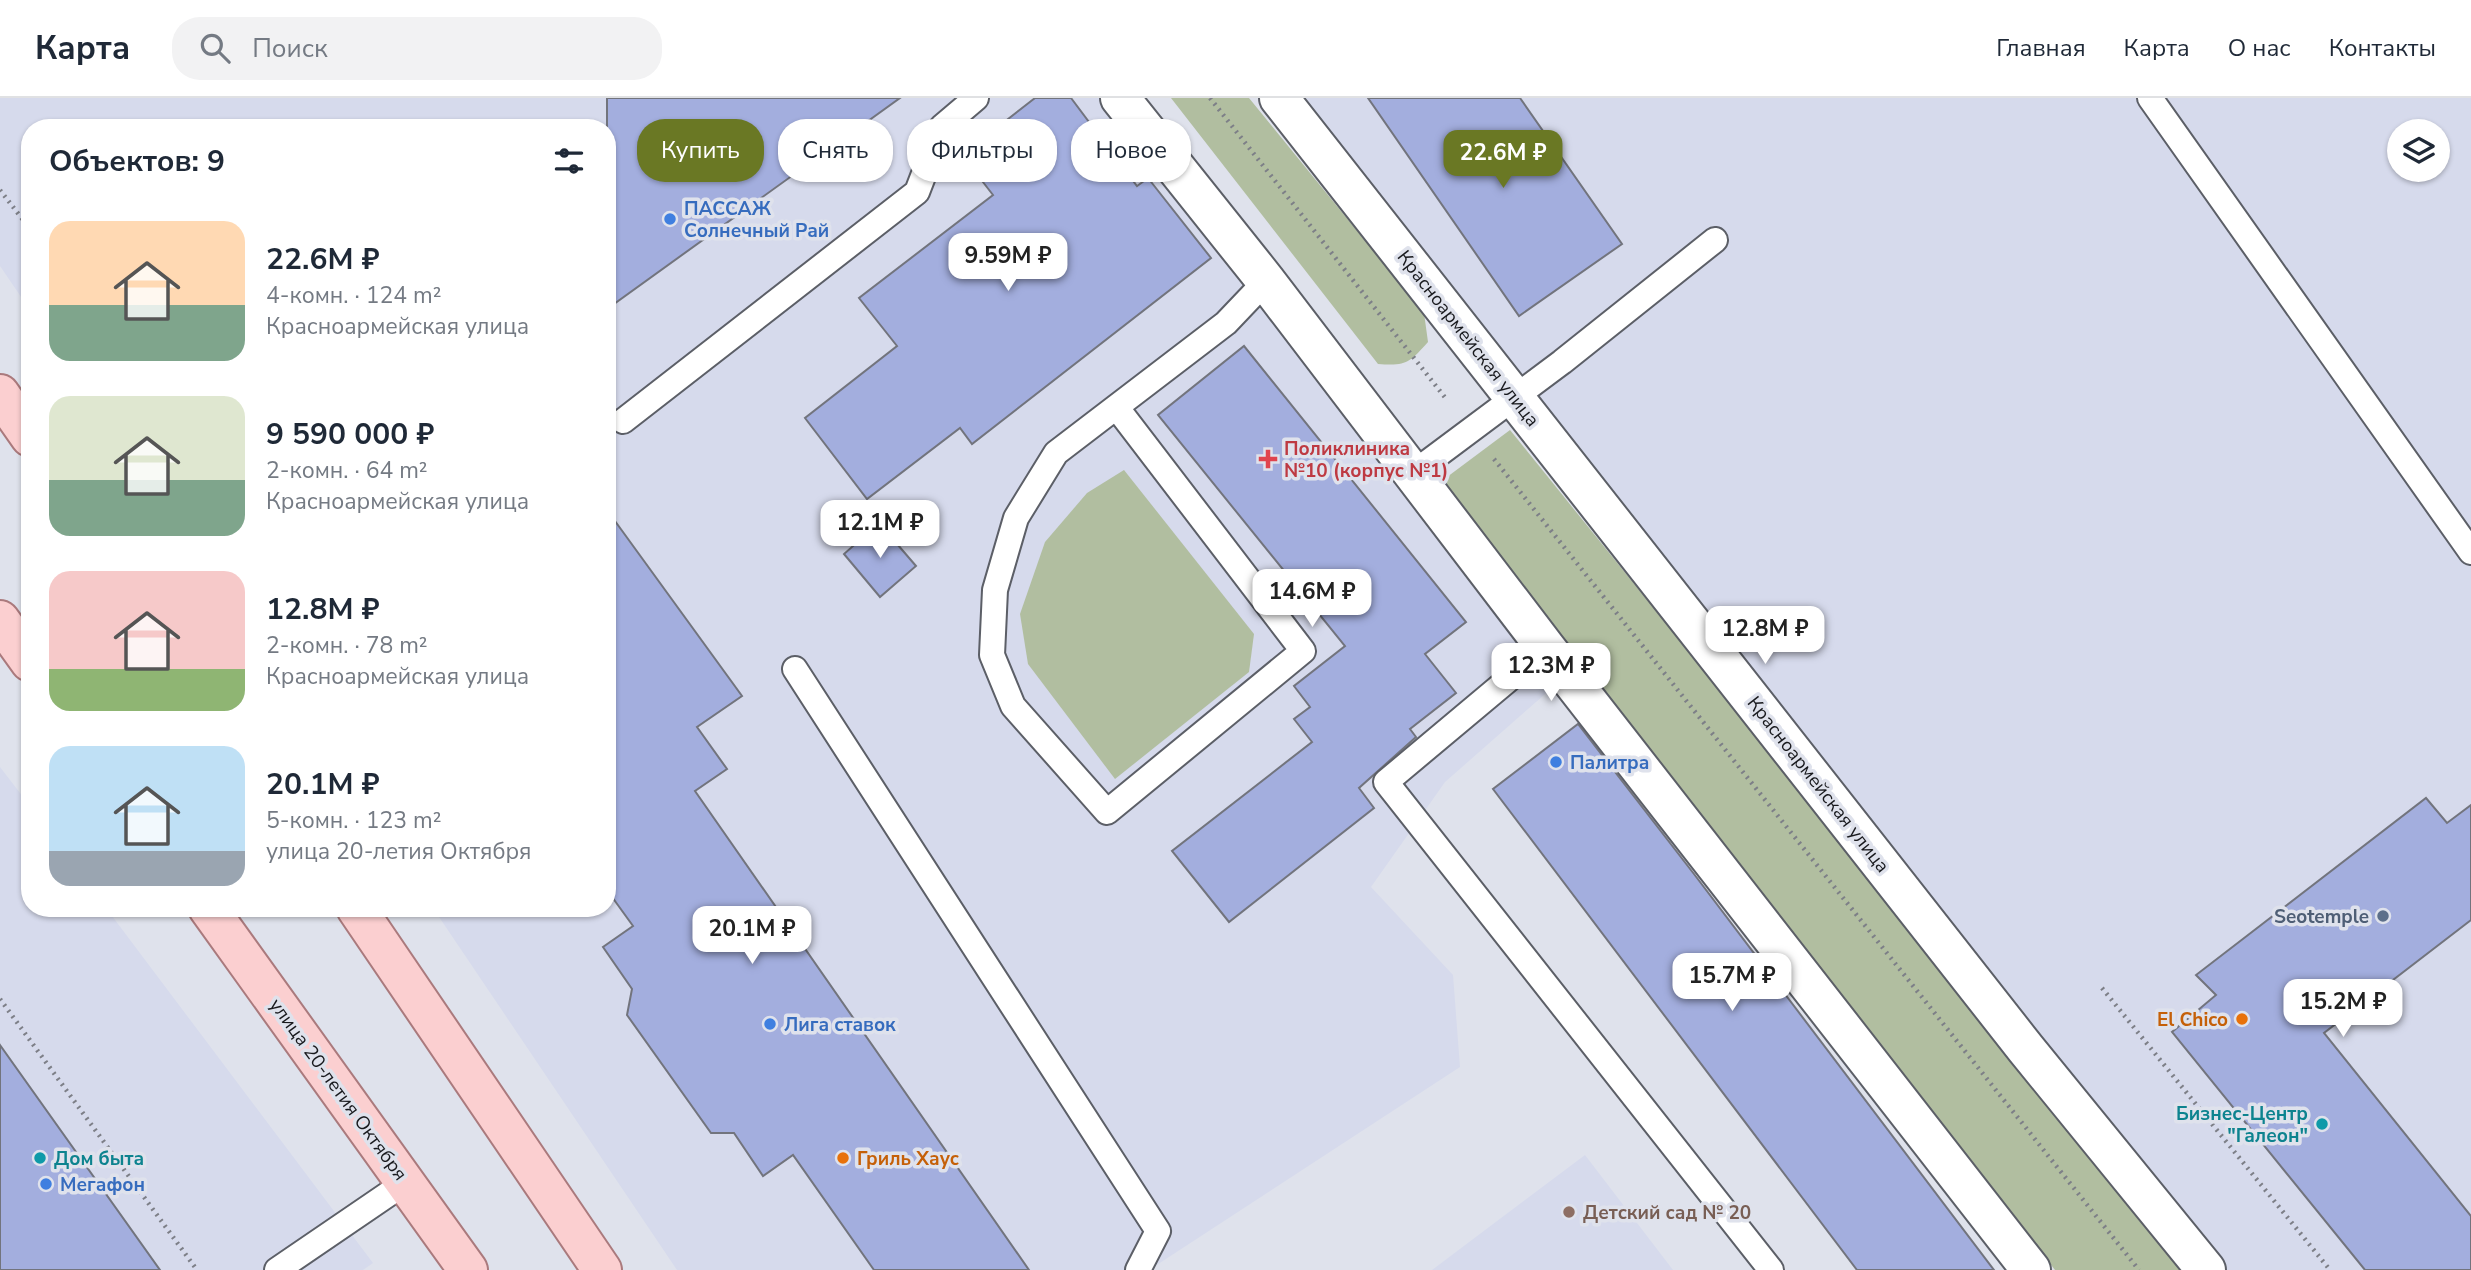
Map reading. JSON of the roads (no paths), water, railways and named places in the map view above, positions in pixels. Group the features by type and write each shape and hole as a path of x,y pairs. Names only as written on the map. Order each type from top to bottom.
{"main road":[{"path":"0,394 21,424"},
{"path":"0,620 21,649"},
{"name":"улица 20-летия Октября","path":"215,917 468,1270"},
{"path":"362,917 602,1270"}],"street":[{"path":"1120,98 1266,281 1546,648 2031,1270"},
{"name":"Красноармейская улица","path":"1279,98 2026,1049 2206,1270"}],"lane":[{"path":"623,421 917,192 942,127 976,98"},
{"path":"2150,98 2471,552"},
{"path":"1412,474 1562,362 1715,240"},
{"path":"1117,408 1303,651 1107,812 1013,706 992,655 995,590 1016,517 1056,453 1226,323 1266,281"},
{"path":"1546,648 1386,782 1771,1270"},
{"path":"794,669 1158,1231 1138,1270"},
{"path":"277,1270 406,1182"}],"place":[{"name":"ПАССАЖ Солнечный Рай","path":"670,219"},
{"name":"Поликлиника №10 (корпус №1)","path":"1268,459"},
{"name":"Палитра","path":"1556,762"},
{"name":"Seotemple","path":"2383,916"},
{"name":"El Chico","path":"2242,1019"},
{"name":"Лига ставок","path":"770,1024"},
{"name":"Бизнес-Центр \"Галеон\"","path":"2322,1124"},
{"name":"Дом быта","path":"40,1158"},
{"name":"Гриль Хаус","path":"843,1158"},
{"name":"Мегафон","path":"46,1184"},
{"name":"Детский сад № 20","path":"1569,1212"}]}
